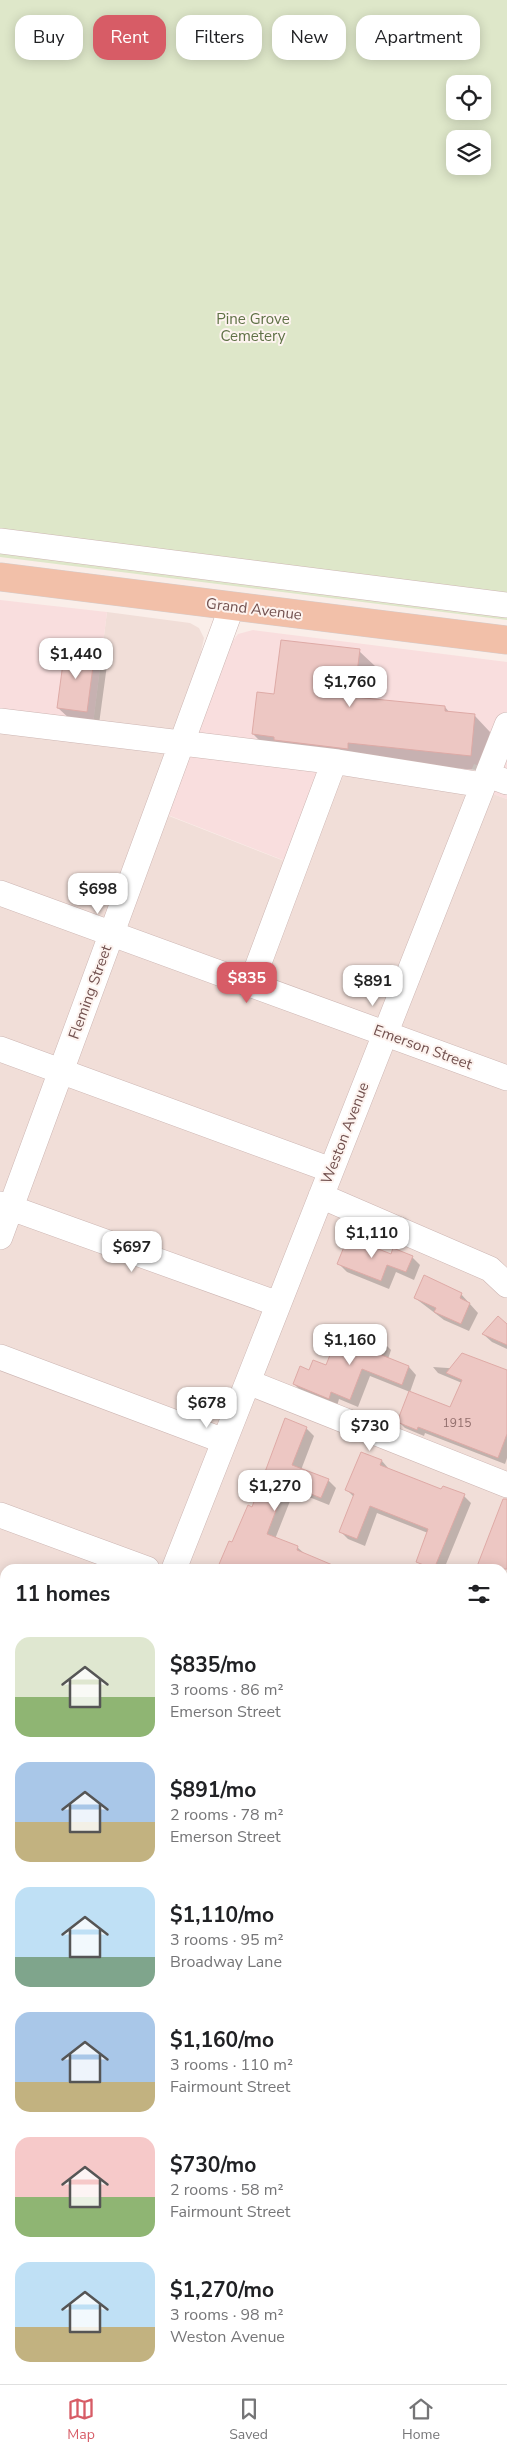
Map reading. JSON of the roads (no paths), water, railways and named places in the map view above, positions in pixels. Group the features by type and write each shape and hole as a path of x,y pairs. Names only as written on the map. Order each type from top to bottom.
{"main road":[{"name":"Grand Avenue","path":"0,577 507,640"}],"street":[{"path":"0,541 507,605"},
{"name":"Fleming Street","path":"0,1237 5,1206 61,1071 232,606"},
{"path":"0,721 493,781"},
{"name":"Weston Avenue","path":"176,1564 385,1033 493,781 507,725"},
{"path":"251,984 334,762"},
{"name":"Emerson Street","path":"0,893 507,1078"},
{"path":"0,1049 331,1170"},
{"path":"320,1196 490,1269 507,1285"},
{"path":"5,1206 278,1304"},
{"path":"0,1357 224,1441"},
{"path":"248,1382 507,1485"},
{"path":"0,1515 133,1564"}],"park label":[{"name":"Pine Grove Cemetery","path":"253,328"}]}
